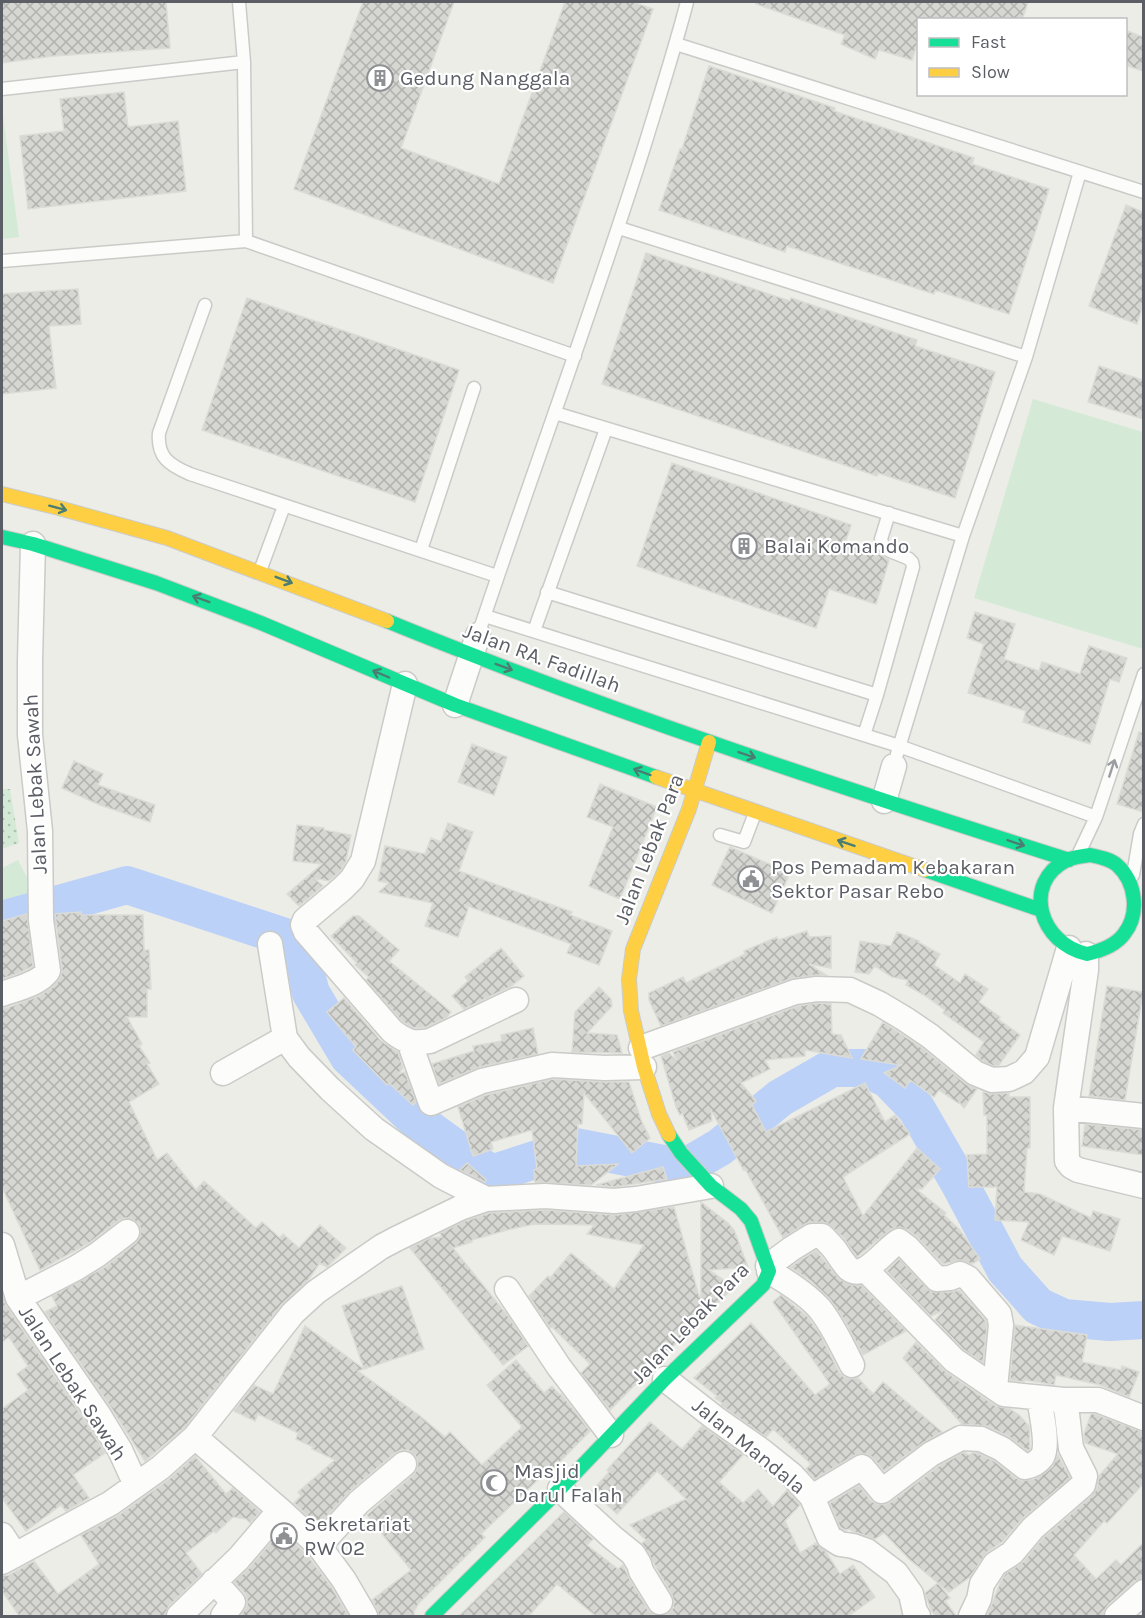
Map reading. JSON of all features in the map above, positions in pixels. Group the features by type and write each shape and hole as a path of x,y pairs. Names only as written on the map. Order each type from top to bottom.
{"main road":[{"name":"Jalan RA. Fadillah","path":"2,494 167,538 351,606 478,635 709,742 884,801 1073,858"},
{"path":"2,537 33,544 156,583 206,601 455,705 695,791 1041,910"},
{"name":"Jalan Lebak Para","path":"432,1617 560,1489 665,1379 763,1286 769,1269 751,1221 741,1209 704,1178 681,1153 671,1138 659,1114 631,1011 629,979 633,949 640,926 689,809 709,742"},
{"path":"1090,855 1115,863 1125,872 1137,892 1134,921 1119,942 1108,948 1078,951 1061,943 1047,928 1041,910 1041,894 1056,868 1073,858 1090,855"},
{"path":"1119,942 1135,947"}],"street":[{"name":"Jalan Lebak Sawah","path":"2,994 45,976 48,971 41,920 40,831 30,735 33,544"},
{"path":"455,705 478,635"},
{"path":"405,684 363,861 352,879 305,920 303,925 306,932 392,1031 403,1039 416,1043 430,1041 516,1000"},
{"path":"884,801 896,756"},
{"path":"270,944 285,1038 299,1057 312,1072 374,1129 441,1176 486,1199"},
{"path":"409,1041 431,1103 482,1081 552,1065 605,1068 642,1057 795,992 817,988 850,990 905,1019 930,1036 975,1073 992,1080 1009,1079 1024,1072 1037,1057 1078,951"},
{"path":"1078,951 1086,970 1066,1108 1067,1161 1078,1170 1143,1186"},
{"path":"223,1073 285,1038"},
{"path":"1066,1108 1143,1116"},
{"path":"2,1535 8,1559 111,1503 136,1485 177,1454 195,1437 289,1318 316,1292 396,1239 460,1208 486,1199 545,1196 614,1201 647,1198 704,1178"},
{"path":"18,1298 76,1268 127,1232"},
{"path":"852,1365 817,1306 769,1269 791,1249 812,1236 822,1236 849,1269 855,1272 866,1270 898,1241 907,1247 937,1279 960,1274 968,1278 999,1314 1001,1325 995,1388"},
{"name":"Jalan Lebak Sawah","path":"2,1245 18,1298 98,1414 120,1450 136,1485"},
{"path":"866,1270 954,1360 1004,1394 1064,1400 1098,1400 1143,1419"},
{"path":"507,1289 559,1367 611,1435"},
{"name":"Jalan Mandala","path":"665,1379 792,1475 812,1497 829,1537 840,1544 867,1551 896,1573 911,1594 918,1617"},
{"path":"812,1497 862,1467 882,1491 931,1454 962,1438 981,1439 1002,1449 1025,1467 1031,1466 1042,1457 1044,1450 1039,1398"},
{"path":"971,1617 979,1599 982,1584 995,1564 1012,1553 1033,1528 1083,1485 1085,1476 1071,1448 1064,1400"},
{"path":"195,1437 319,1546 344,1580 365,1617"},
{"path":"319,1546 359,1502 404,1464"},
{"path":"560,1489 633,1554 660,1602"},
{"path":"179,1617 239,1558 280,1510"},
{"path":"214,1581 233,1602 223,1617"},
{"path":"1117,1617 1143,1592"}],"lane":[{"path":"238,2 244,62 246,241"},
{"path":"687,2 619,228 478,635 534,631 864,735 896,756 1096,817"},
{"path":"676,44 1143,192"},
{"path":"2,89 244,62"},
{"path":"896,756 963,536 1026,357 1080,171"},
{"path":"619,228 1026,357"},
{"path":"2,261 246,241 575,356"},
{"path":"204,305 159,433 159,450 168,462 184,472 497,576"},
{"path":"421,550 474,388"},
{"path":"555,413 963,536"},
{"path":"534,631 606,429"},
{"path":"260,571 284,506"},
{"path":"864,735 913,567 908,557 884,548 881,543 889,513"},
{"path":"548,592 877,695"},
{"path":"1073,858 1096,817 1143,674"},
{"path":"720,835 744,842 756,812"},
{"path":"1137,892 1140,834 1143,824"}],"green space":[{"path":"2,108 19,237 2,239"},
{"path":"1033,399 1143,432 1143,649 974,598"},
{"path":"2,789 10,789 19,843 2,849"},
{"path":"18,860 36,895 2,913 2,868"}],"building":[{"path":"2,2 166,2 170,48 54,56 2,63"},
{"name":"Gedung Nanggala","path":"363,2 454,2 401,148 499,184 565,2 633,2 653,9 553,283 294,189"},
{"path":"756,2 1028,2 1023,18 917,18 917,44 912,60 879,50 875,59 841,44 845,35 756,4"},
{"path":"1127,31 1143,37 1143,71 1127,66"},
{"path":"709,66 974,158 972,164 1049,189 1009,314 935,290 934,294 787,246 785,252 659,210"},
{"path":"124,92 128,127 178,121 186,191 28,209 20,136 64,131 60,99"},
{"path":"1126,205 1143,212 1143,305 1137,324 1089,306"},
{"path":"646,253 917,340 915,346 995,372 955,498 878,473 877,476 602,384"},
{"path":"78,289 81,324 49,326 56,388 2,394 2,294"},
{"path":"247,298 459,370 415,502 202,430"},
{"path":"1099,366 1143,380 1143,419 1088,402"},
{"name":"Balai Komando","path":"672,463 851,525 845,543 889,560 876,604 829,589 816,628 637,566"},
{"path":"975,612 1015,624 1004,659 1039,671 1042,662 1080,674 1089,646 1127,658 1119,682 1110,679 1090,744 1023,722 1026,711 968,693 984,644 967,638"},
{"path":"1139,732 1143,733 1143,812 1117,804"},
{"path":"472,744 507,757 494,795 458,782"},
{"path":"74,761 103,774 98,785 155,805 150,822 100,805 62,788"},
{"path":"600,784 657,807 620,899 589,886 613,827 587,817"},
{"path":"448,823 473,832 459,871 572,912 570,915 612,931 599,965 567,953 571,944 465,905 468,909 458,937 425,926 433,903 379,892 389,883 378,881 385,846 425,854 431,838 441,842"},
{"path":"297,825 324,828 324,830 351,835 346,861 341,870 329,881 314,878 323,886 299,906 287,894 322,864 293,861"},
{"name":"Pos Pemadam Kebakaran Sektor Pasar Rebo","path":"730,847 790,873 772,913 712,885"},
{"path":"81,912 81,915 143,915 144,950 149,950 151,989 147,989 147,1017 127,1017 142,1044 139,1046 150,1063 147,1064 159,1084 129,1102 157,1160 167,1153 196,1190 204,1181 256,1228 262,1222 280,1238 283,1234 299,1248 320,1225 346,1248 327,1267 320,1263 308,1280 282,1304 185,1427 145,1461 45,1312 57,1306 52,1296 105,1267 136,1243 141,1231 139,1224 132,1219 119,1220 89,1243 40,1270 2,1187 2,1008 39,996 59,980 62,969 55,914"},
{"path":"27,914 33,966 2,979 2,921"},
{"path":"353,916 359,916 399,950 389,961 451,1012 446,1018 419,1028 411,1027 402,1021 366,980 369,977 355,965 357,963 331,936"},
{"path":"807,931 809,937 831,936 831,968 809,964 826,975 790,979 661,1026 649,1000 649,993 683,977 686,983 745,954 744,951 777,937 778,940"},
{"path":"897,932 919,941 940,954 934,965 960,983 965,974 988,989 979,1002 1020,1035 999,1065 994,1066 982,1061 976,1055 984,1042 943,1013 945,1010 906,985 908,980 892,977 875,966 869,974 855,972 860,941 891,946"},
{"path":"501,948 524,976 510,987 464,1009 452,996 468,981 465,977"},
{"path":"1107,986 1143,992 1125,1100 1089,1096"},
{"path":"599,987 611,999 612,1006 587,1033 617,1035 622,1053 572,1052 575,1012"},
{"path":"344,998 381,1041 398,1052 403,1068 398,1074 405,1072 416,1102 413,1105 389,1083 387,1085 353,1050 356,1047 327,1012"},
{"path":"831,1004 832,1034 841,1035 852,1058 805,1050 805,1056 765,1060 770,1069 741,1083 756,1101 752,1105 766,1132 865,1083 885,1122 895,1115 910,1134 843,1177 863,1216 917,1148 940,1169 922,1189 916,1189 946,1213 944,1215 959,1229 980,1259 972,1264 960,1260 943,1264 916,1236 900,1227 891,1229 857,1257 843,1237 827,1223 805,1224 783,1238 711,1110 712,1121 689,1130 682,1113 680,1115 661,1056 669,1053 677,1061 673,1052 798,1006"},
{"path":"883,1022 921,1047 966,1084 977,1089 964,1108 959,1102 939,1090 934,1097 910,1080 905,1088 884,1073 901,1065 861,1059"},
{"path":"533,1028 538,1054 479,1067 439,1084 432,1064 474,1051 473,1046 502,1041 501,1035"},
{"path":"553,1079 629,1082 641,1120 650,1138 632,1153 584,1093 582,1124 578,1124 576,1166 618,1164 591,1185 535,1182 534,1170 537,1169 532,1130 491,1142 493,1149 473,1156 458,1107 486,1095"},
{"path":"983,1092 1009,1093 1009,1097 1030,1097 1030,1148 1027,1148 1024,1192 1040,1194 1091,1218 1093,1211 1120,1219 1110,1251 1062,1236 1054,1255 1021,1240 1029,1222 995,1220 997,1187 969,1187 967,1155 987,1154 987,1115 984,1115"},
{"path":"1085,1124 1143,1130 1143,1155 1082,1146"},
{"path":"467,1163 486,1180 485,1182 460,1170"},
{"path":"663,1167 667,1179 614,1187 596,1185"},
{"path":"701,1202 734,1230 748,1267 709,1270 734,1287 703,1317 695,1312 681,1338 610,1410 581,1373 590,1364 552,1327 550,1328 529,1296 548,1276 550,1278 571,1253 614,1289 644,1245 587,1234 594,1225 535,1224 472,1240 472,1242 453,1248 508,1316 528,1346 503,1365 410,1248 430,1238 442,1237 440,1233 489,1213 545,1210 615,1215 674,1207 699,1296 701,1296"},
{"path":"816,1250 839,1279 850,1285 861,1285 906,1331 863,1355 830,1299 811,1281 790,1267"},
{"path":"899,1259 931,1292 959,1290 985,1320 987,1326 983,1363 963,1349 935,1320 944,1310 931,1316 887,1271"},
{"path":"402,1286 424,1349 364,1369 342,1306"},
{"path":"2,1293 6,1306 105,1453 73,1475 89,1498 66,1511 61,1505 26,1531 2,1498 2,1409 28,1390 17,1374 28,1366 9,1337 2,1342"},
{"path":"781,1295 808,1317 844,1377 858,1378 873,1394 883,1382 942,1432 884,1471 873,1458 861,1453 815,1479 806,1469 811,1464 773,1429 766,1437 721,1405 722,1403 715,1398 717,1396 694,1378 751,1323 815,1395 830,1384 773,1302"},
{"path":"1015,1325 1087,1335 1082,1362 1121,1370 1122,1366 1139,1372 1129,1397 1100,1385 1056,1375 1054,1385 1010,1380"},
{"path":"305,1326 364,1369 358,1371 445,1437 450,1432 482,1465 522,1427 487,1385 516,1360 544,1393 552,1386 561,1394 590,1431 546,1476 544,1474 481,1534 485,1537 419,1603 414,1611 414,1617 379,1617 372,1600 411,1570 367,1515 414,1474 418,1462 415,1455 408,1450 395,1453 350,1491 318,1526 294,1503 301,1496 298,1492 335,1460 296,1439 298,1433 258,1414 255,1421 234,1411 254,1385 273,1394"},
{"path":"916,1342 946,1372 996,1406 1010,1409 1019,1415 1029,1426 1030,1449 1028,1451 1008,1436 987,1426 962,1424 903,1358"},
{"path":"1091,1414 1143,1432 1143,1484 1107,1523 1104,1521 1074,1555 1096,1579 1116,1560 1121,1565 1143,1543 1143,1578 1135,1581 1108,1605 1103,1617 987,1617 1005,1574 1023,1562 1043,1538 1092,1496 1097,1488 1099,1476 1118,1454 1085,1443 1084,1434"},
{"path":"650,1422 682,1449 702,1426 743,1455 719,1482 743,1503 758,1489 773,1506 787,1490 800,1505 785,1521 800,1553 816,1543 826,1552 840,1574 853,1565 875,1597 847,1617 597,1617 557,1584 528,1617 458,1617 564,1512 593,1539 587,1545 618,1569 623,1565 648,1610 654,1615 668,1614 673,1608 672,1595 642,1543 646,1540 630,1525 686,1499 657,1471 617,1514 592,1491 609,1472 607,1470"},
{"path":"964,1452 969,1455 977,1453 994,1461 1022,1481 1034,1479 1045,1473 1053,1466 1058,1455 1070,1478 1024,1517 1002,1542 987,1552 970,1577 949,1592 910,1560 884,1533 875,1539 840,1527 830,1503 859,1485 871,1501 885,1505 939,1466"},
{"path":"195,1456 226,1494 233,1488 260,1512 250,1523 246,1519 233,1517 216,1533 214,1531 186,1553 202,1574 169,1606 165,1617 20,1617 2,1591 2,1576 9,1575 34,1561 58,1594 99,1564 81,1535 119,1515 168,1480"},
{"path":"281,1531 308,1556 332,1588 349,1617 240,1617 247,1605 247,1599 244,1592 234,1582"},
{"path":"938,1583 950,1598 945,1601 957,1617 936,1617 931,1610 925,1593"}],"waterway":[{"path":"2,920 127,885 297,941 311,993 349,1057 416,1120 491,1174 575,1147 684,1168 720,1147 780,1098 832,1068 864,1068 888,1079 916,1108 1005,1269 1038,1306 1064,1318 1110,1322 1144,1320"}],"traffic: fast":[{"path":"2,537 33,544 156,583 261,623 455,705 656,777"},
{"path":"387,621 555,686 725,747 1069,860"},
{"path":"1090,855 1111,861 1123,872 1132,889 1134,908 1129,926 1121,938 1107,947 1087,954 1071,948 1048,926 1042,912 1041,897 1044,883 1053,870 1067,860 1090,855"},
{"path":"925,870 1041,910"},
{"path":"432,1616 560,1489 665,1379 763,1285 769,1271 751,1221 741,1209 711,1186 681,1153 669,1135"}],"traffic: slow":[{"path":"2,494 167,538 387,621"},
{"path":"669,1135 659,1114 644,1067 631,1011 629,979 633,949 689,809 709,742"},
{"path":"656,777 925,870"}],"place":[{"name":"Gedung Nanggala","path":"380,78"},
{"name":"Balai Komando","path":"744,546"},
{"name":"Pos Pemadam Kebakaran Sektor Pasar Rebo","path":"751,879"},
{"name":"Masjid Darul Falah","path":"494,1483"},
{"name":"Sekretariat RW 02","path":"284,1536"}]}
